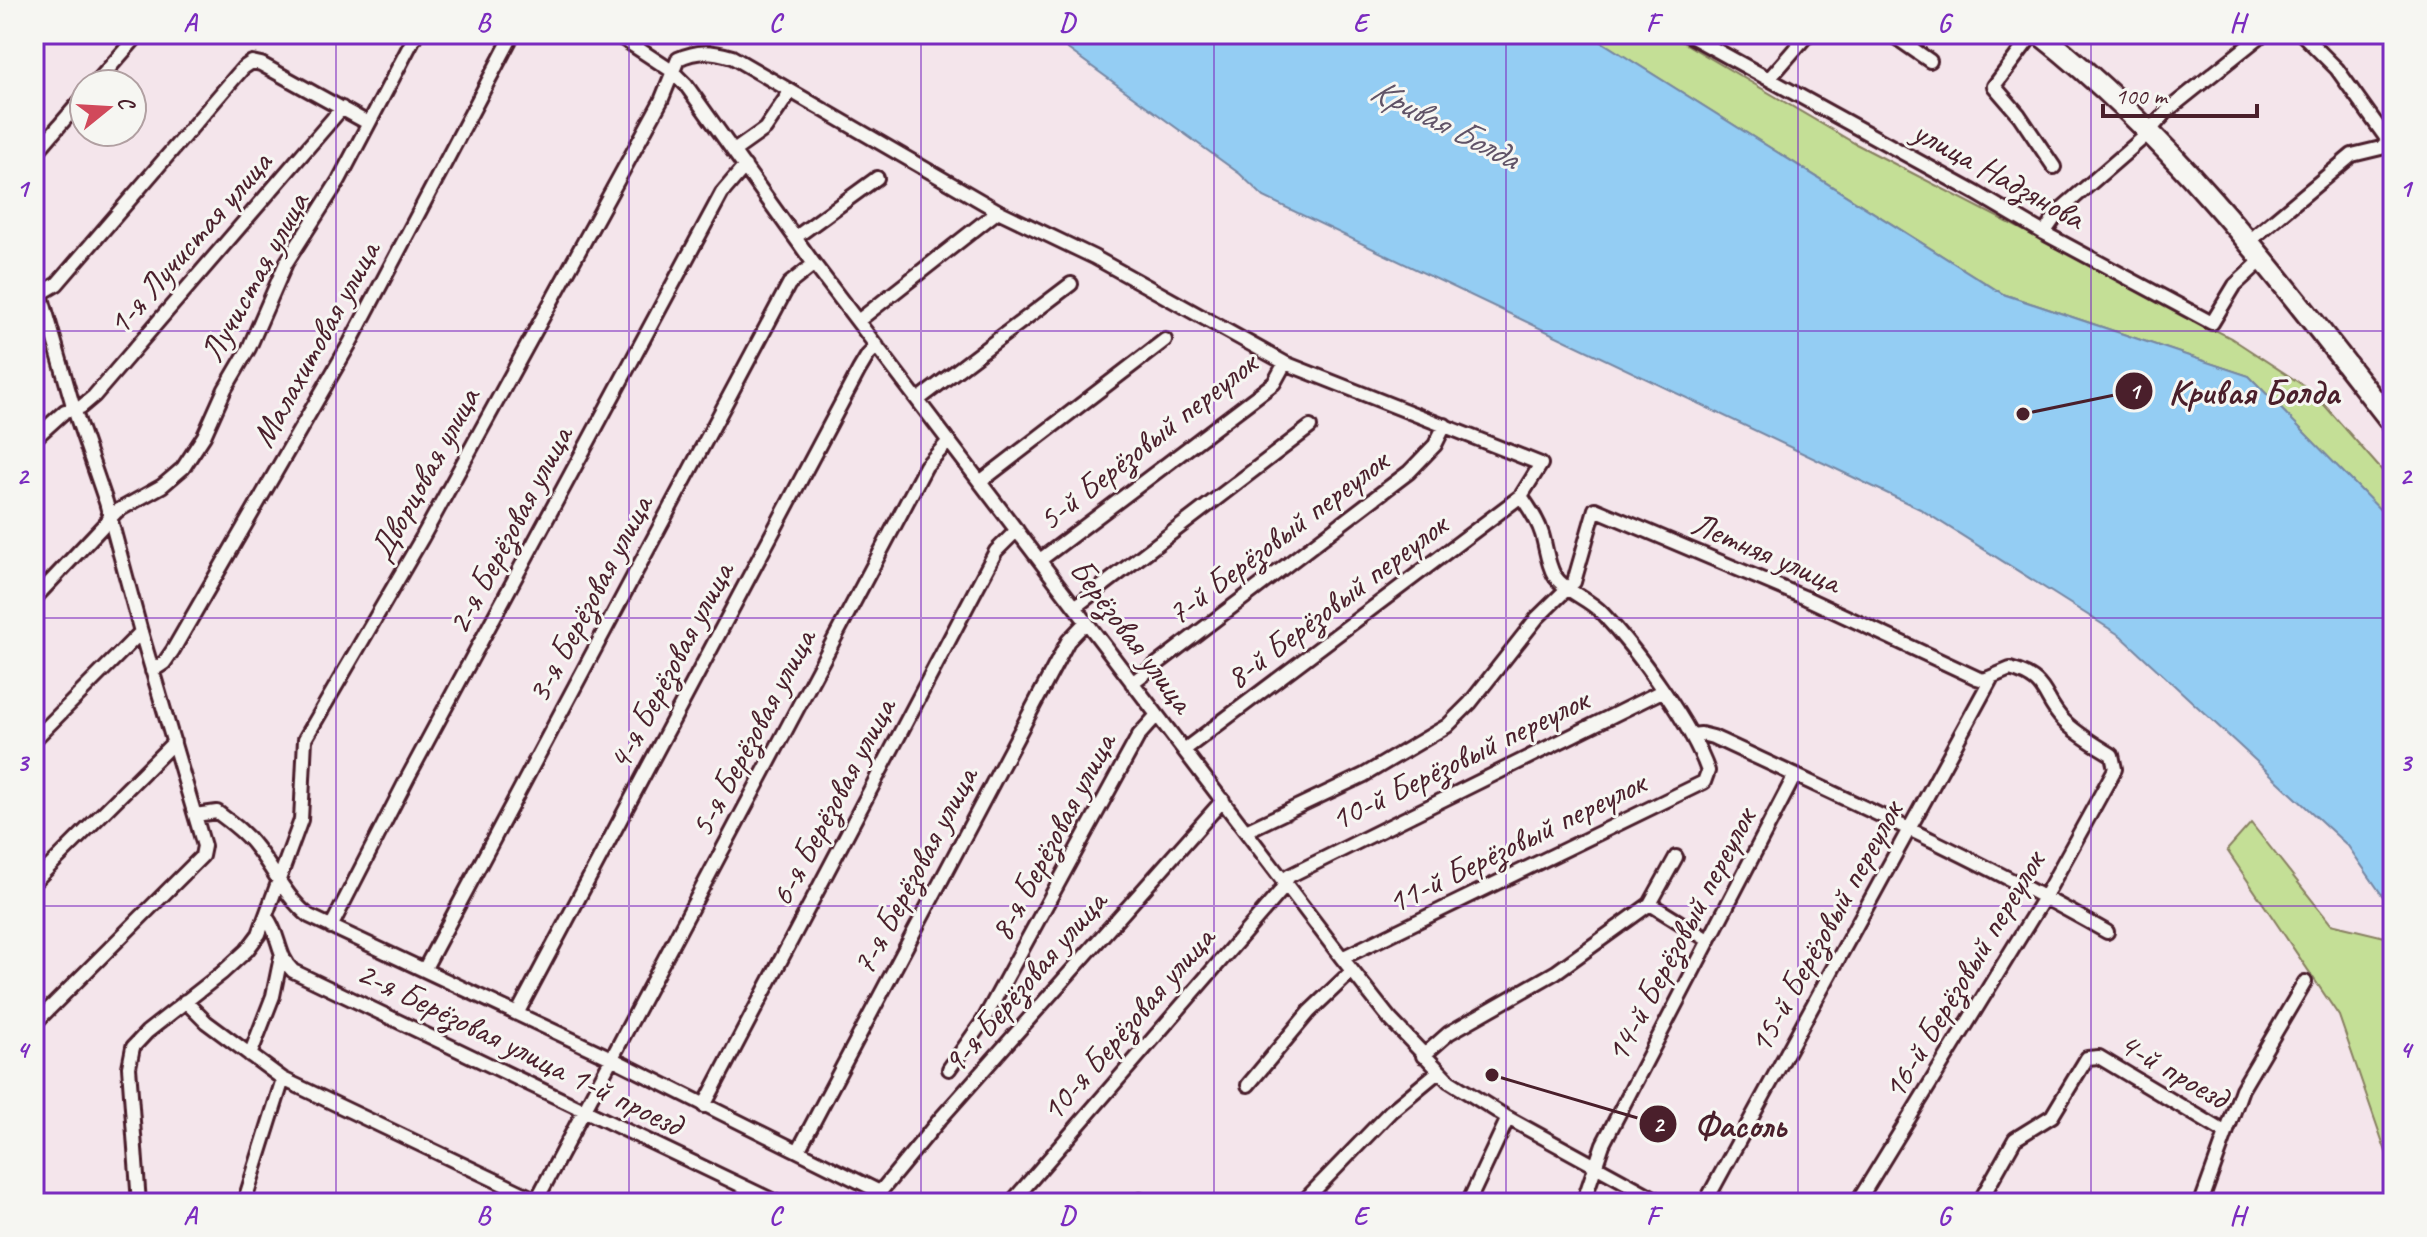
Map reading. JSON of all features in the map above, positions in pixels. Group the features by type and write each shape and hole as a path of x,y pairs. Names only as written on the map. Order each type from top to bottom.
{"main road":[{"path":"2040,34 2078,65 2147,131 2248,242 2393,424"}],"street":[{"path":"109,68 139,34"},
{"name":"Лучистая улица","path":"34,599 125,505 174,477 204,436 225,389 249,348 286,263 339,180 416,34"},
{"name":"Малахитовая улица","path":"152,671 164,663 173,650 290,449 350,343 513,34"},
{"name":"Берёзовая улица","path":"616,34 672,71 686,85 814,264 1132,683 1352,971 1423,1056 1438,1072 1508,1118 1663,1203"},
{"name":"улица Надзянова","path":"1687,34 2212,323 2235,285 2263,259"},
{"path":"1769,79 1808,34"},
{"path":"1891,34 1930,61"},
{"path":"2033,34 1994,86 2019,115 2054,167"},
{"path":"2044,233 2060,210 2186,94 2263,34"},
{"path":"2248,242 2352,155 2381,148 2391,141 2337,69 2302,34"},
{"path":"672,71 678,59 690,53 709,50 732,57 998,211 1094,257 1285,363 1541,464 1521,496 1542,532 1548,562 1555,577 1604,614 1691,735 1713,737 1911,828 2045,896 2107,932"},
{"path":"37,295 57,284 243,68 252,62 368,123"},
{"name":"Дворцовая улица","path":"139,1203 129,1067 133,1047 247,950 259,934 301,820 305,739 422,538 661,101 672,71"},
{"path":"734,151 765,129 790,92"},
{"name":"1-я Лучистая улица","path":"34,439 56,417 81,407 94,396 342,108"},
{"path":"34,155 68,116"},
{"name":"2-я Берёзовая улица","path":"331,927 408,777 722,193 745,166"},
{"path":"796,237 877,178"},
{"path":"858,321 998,211"},
{"name":"3-я Берёзовая улица","path":"424,970 789,284 814,264"},
{"path":"34,270 37,295 110,519 204,846 202,856 34,1024"},
{"path":"918,400 1071,284"},
{"path":"980,482 1165,340"},
{"name":"4-я Берёзовая улица","path":"517,1014 859,370 877,346"},
{"name":"5-й Берёзовый переулок","path":"1040,560 1274,383 1285,363"},
{"name":"7-й Берёзовый переулок","path":"1132,683 1409,472 1429,452 1445,425"},
{"path":"1075,607 1310,427"},
{"name":"5-я Берёзовая улица","path":"538,1202 611,1058 926,466 949,441"},
{"name":"8-й Берёзовый переулок","path":"1184,750 1521,496"},
{"name":"Летняя улица","path":"1567,589 1579,570 1595,509 1806,598 1977,678 1992,677"},
{"name":"6-я Берёзовая улица","path":"704,1106 996,551 1017,530"},
{"path":"1246,831 1364,775 1447,726 1470,703 1537,618 1567,589"},
{"name":"7-я Берёзовая улица","path":"798,1151 1068,641 1086,622"},
{"path":"34,740 141,632"},
{"name":"16-й Берёзовый переулок","path":"1857,1203 2045,896 2116,765 2112,755 2068,724 2041,684 2010,669 1992,677"},
{"name":"15-й Берёзовый переулок","path":"1705,1203 1992,677"},
{"name":"10-й Берёзовый переулок","path":"1285,882 1297,870 1662,691"},
{"name":"8-я Берёзовая улица","path":"949,1069 969,1045 983,1021 1139,735 1157,715"},
{"name":"11-й Берёзовый переулок","path":"1342,958 1704,782 1708,771 1691,735"},
{"path":"34,882 174,742"},
{"name":"14-й Берёзовый переулок","path":"1583,1203 1603,1144 1795,775"},
{"name":"9-я Берёзовая улица","path":"871,1203 878,1191 1223,800"},
{"path":"195,815 217,812 255,845 298,907 309,916 611,1058 878,1191"},
{"path":"1423,1056 1449,1033 1556,972 1650,904 1676,857"},
{"name":"10-я Берёзовая улица","path":"1011,1203 1280,892 1285,882"},
{"path":"1650,904 1708,940"},
{"path":"250,1055 273,996 281,957 272,924 267,918"},
{"name":"2-я Берёзовая улица 1-й проезд","path":"281,957 293,971 778,1203"},
{"path":"1248,1085 1309,1012 1352,971"},
{"path":"2201,1203 2242,1089 2305,982"},
{"path":"185,1001 206,1022 283,1079 538,1202"},
{"name":"4-й проезд","path":"1979,1203 2015,1139 2052,1116 2087,1058 2093,1055 2226,1133"},
{"path":"1302,1203 1391,1111 1438,1072"},
{"path":"245,1203 283,1079"},
{"path":"1468,1203 1508,1118"}],"green space":[{"path":"1589,34 1669,34 1856,144 2231,338 2312,391 2393,483 2393,523 2249,376 2003,294"},
{"path":"2251,823 2331,924 2385,937 2393,952 2393,1172 2339,1016 2227,850"}],"water":[{"path":"1047,34 1589,34 2003,294 2249,376 2393,523 2393,911 2348,846 2121,636 1920,509 1264,197 1240,174"}],"place":[{"name":"Кривая Болда","path":"2023,414"},
{"name":"Фасоль","path":"1492,1075"}]}
